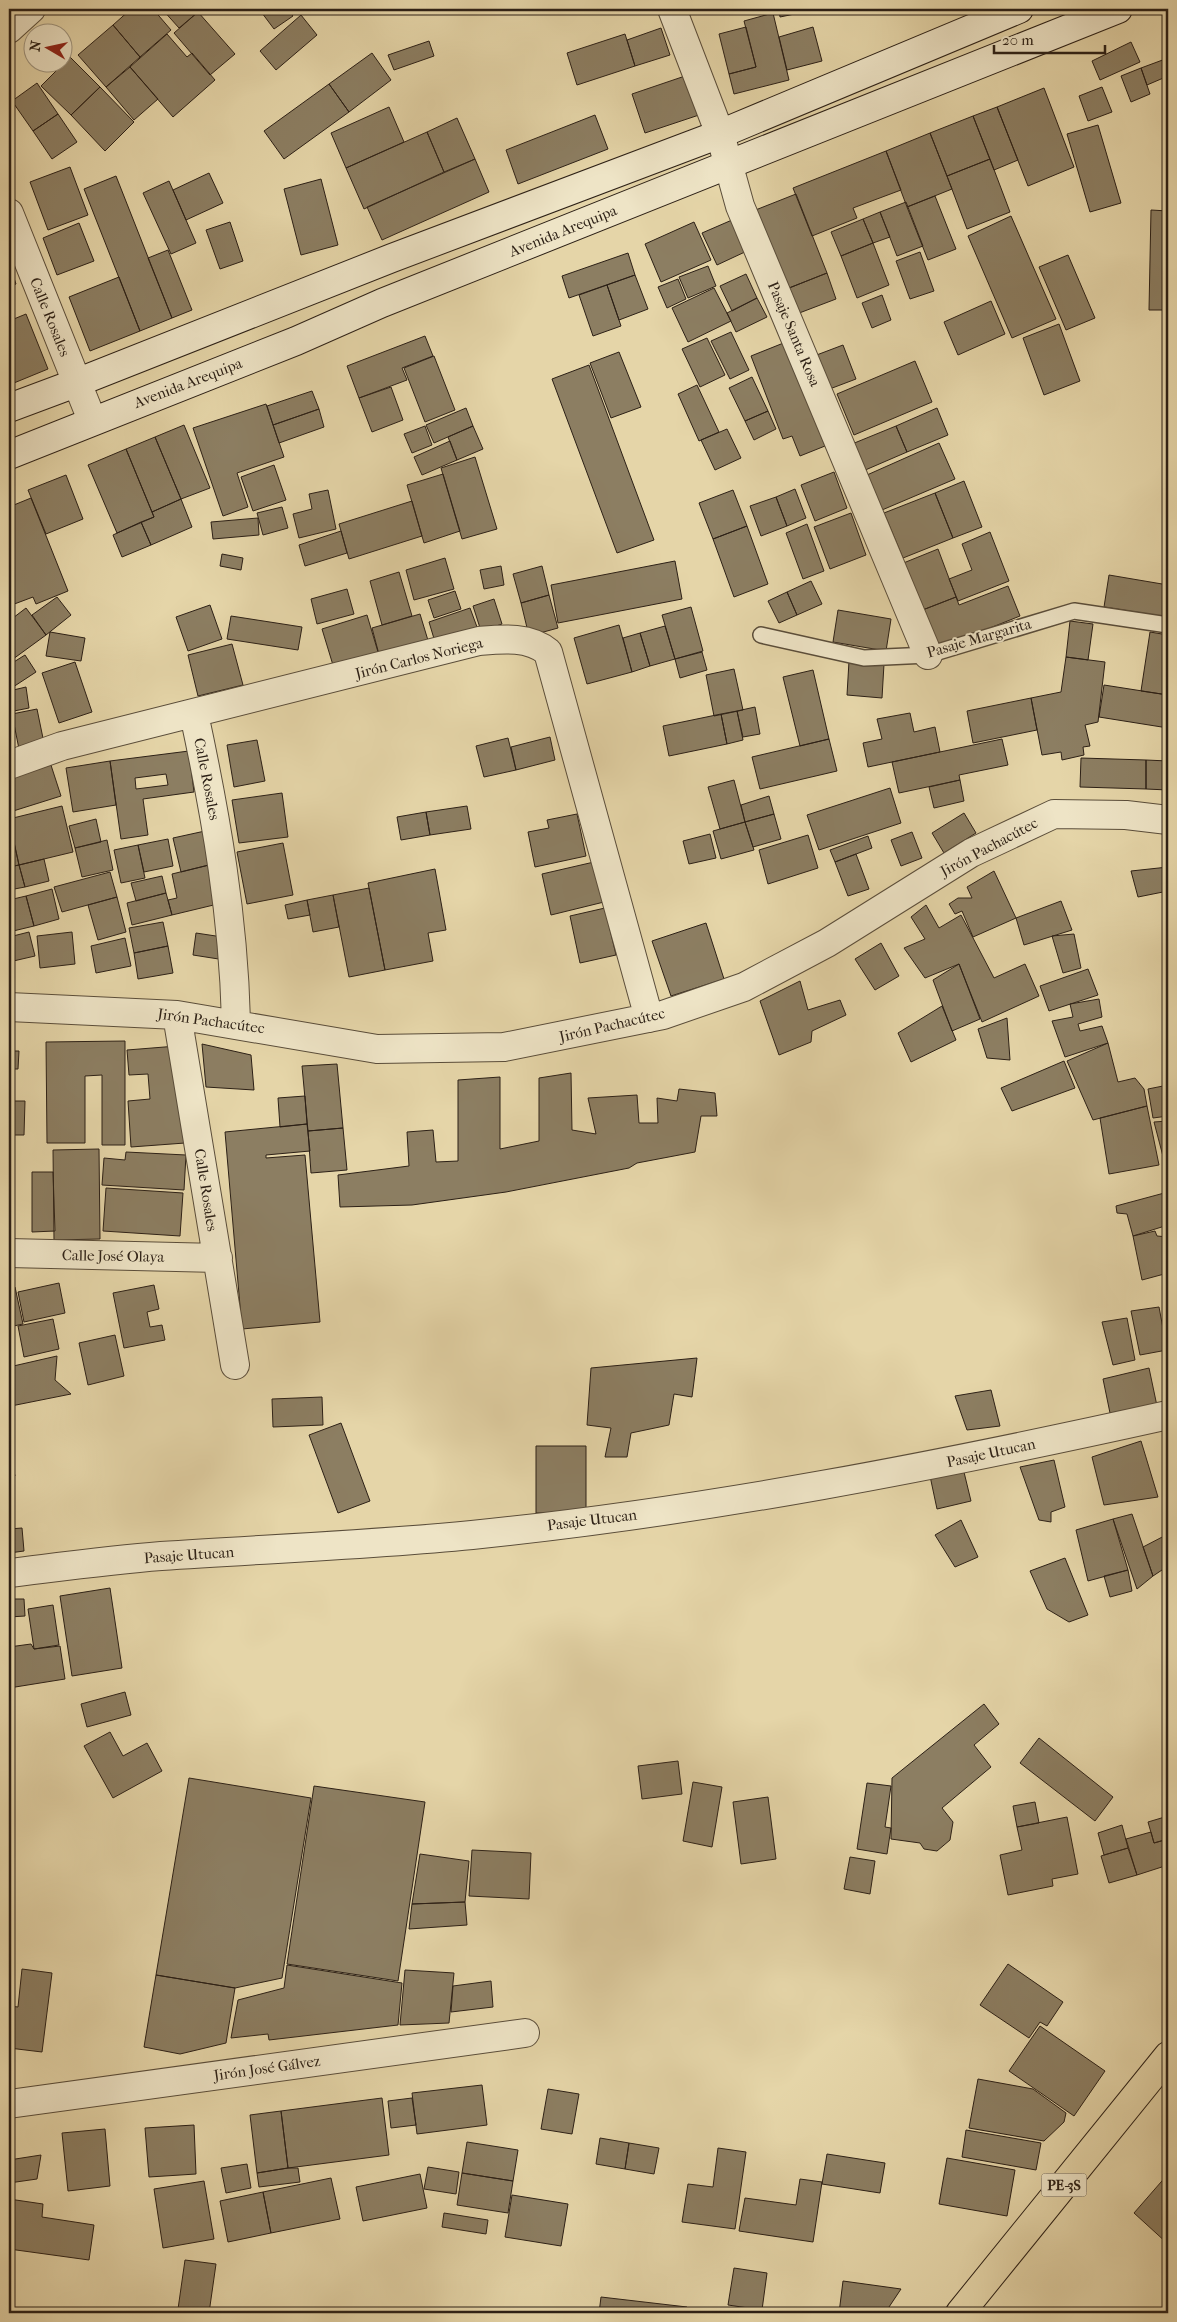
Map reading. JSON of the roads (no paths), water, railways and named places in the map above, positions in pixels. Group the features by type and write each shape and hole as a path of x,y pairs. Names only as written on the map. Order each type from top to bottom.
{"highway":[{"name":"PE-3S","path":"960,2313 1168,2056"}],"street":[{"path":"9,29 31,9"},
{"name":"Pasaje Santa Rosa","path":"672,9 720,134 740,206 928,655"},
{"path":"9,408 392,258 720,134 1019,9"},
{"name":"Avenida Arequipa","path":"9,455 92,420 296,341 382,302 1118,9"},
{"name":"Calle Rosales","path":"9,213 92,420"},
{"name":"Jirón Carlos Noriega","path":"9,765 62,746 479,641 516,640 540,645 548,652 649,1018"},
{"name":"Calle Rosales","path":"194,714 215,811 235,963 236,1024"},
{"name":"Jirón Pachacútec","path":"9,1007 177,1014 377,1048 504,1047 649,1018 744,987 827,943 971,853 1054,814 1126,815 1168,820"},
{"name":"Calle Rosales","path":"177,1014 235,1365"},
{"name":"Calle José Olaya","path":"9,1253 218,1258"},
{"name":"Pasaje Utucan","path":"9,1573 159,1556 316,1548 472,1534 628,1516 788,1492 948,1463 1168,1415"},
{"name":"Jirón José Gálvez","path":"9,2104 526,2033"}],"lane":[{"name":"Pasaje Margarita","path":"761,635 864,658 928,655 1074,611 1168,625"}]}
